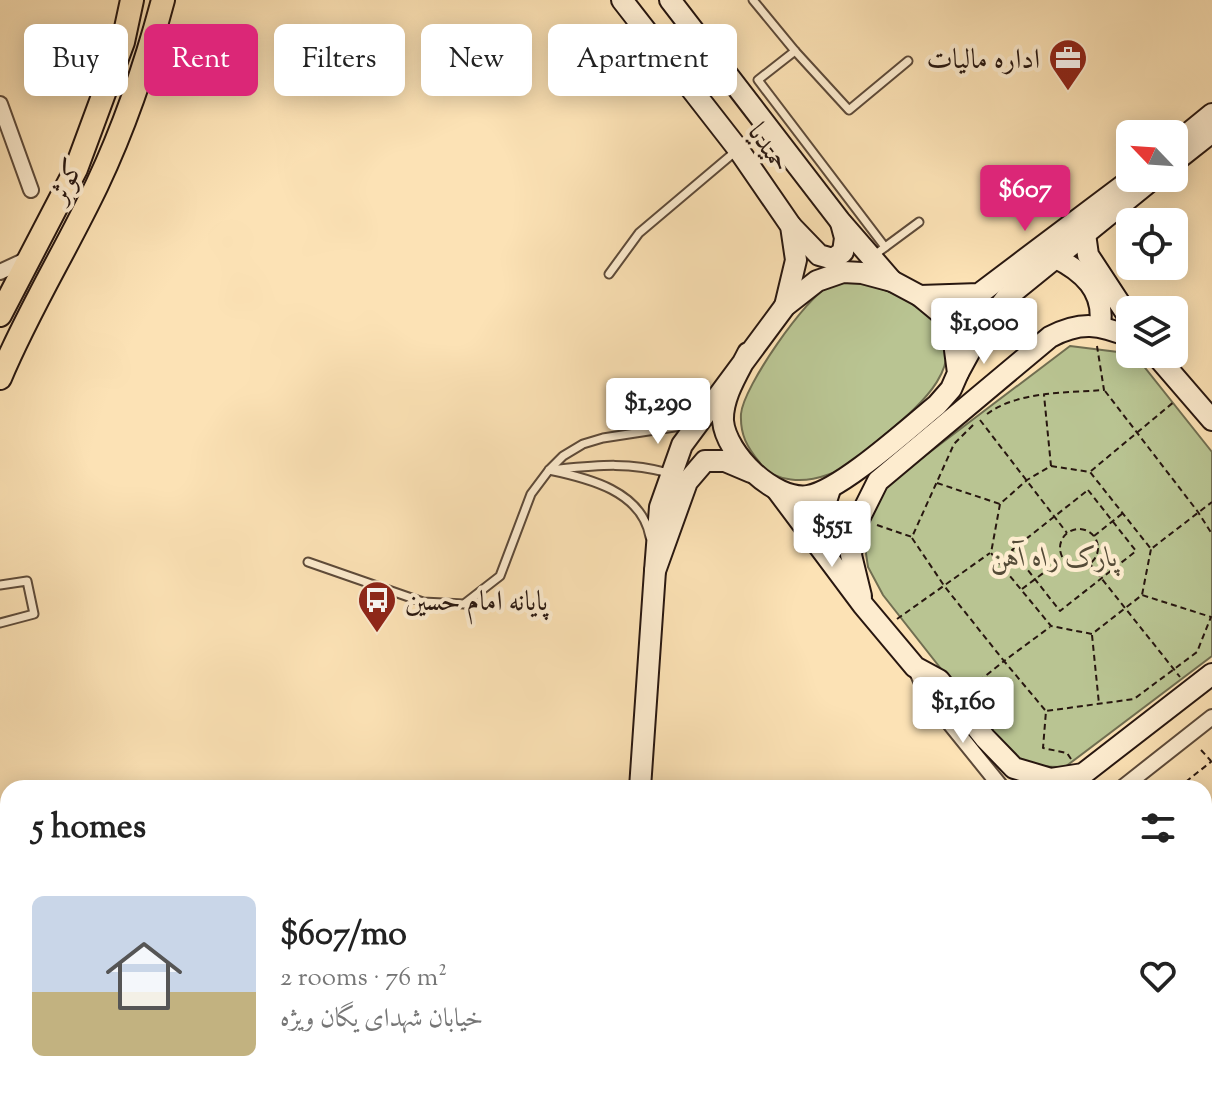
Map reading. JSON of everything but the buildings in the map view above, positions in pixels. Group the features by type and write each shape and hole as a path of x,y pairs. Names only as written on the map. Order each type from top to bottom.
{"main road":[{"name":"کوثر","path":"0,315 76,169 123,42 132,0"},
{"name":"کوثر","path":"0,378 45,283 97,185 130,108 150,51 163,0"},
{"name":"حمیدیا","path":"622,0 738,149 791,226 796,260 785,306"},
{"name":"حمیدیا","path":"670,0 840,221 878,252 892,281"},
{"path":"1188,134 1212,114"},
{"path":"1188,151 1212,132"},
{"path":"920,296 979,294 1116,191"},
{"path":"777,490 806,497 830,489 937,405 951,389 982,329 1006,298 1137,192"},
{"path":"791,226 819,255 833,259 843,252 845,238 840,221"},
{"path":"1085,234 1088,255 1116,298"},
{"path":"1054,257 1072,266 1099,298 1102,310 1096,325"},
{"path":"641,780 660,507 682,445 748,353 785,306 817,281 843,272 892,281 920,296 943,315 953,335 958,373"},
{"path":"863,605 851,555 857,524 878,481 1050,337 1068,329 1096,325 1116,332"},
{"path":"748,353 726,398 723,421 730,444 753,473"},
{"path":"1167,368 1212,420"},
{"path":"655,571 673,515 696,469 705,461 714,460 725,461 753,473 777,490 863,605 915,667 939,680 985,738 1014,768 1051,779 1083,774 1212,674"},
{"path":"830,489 821,517 826,526 840,533 857,524"}],"street":[{"path":"1,108 31,190"},
{"path":"0,272 30,258"},
{"path":"915,667 927,695 995,780"},
{"path":"1132,780 1212,717"}],"lane":[{"path":"753,0 849,110 908,61"},
{"path":"795,51 758,80 878,252 919,222"},
{"path":"609,274 639,233 738,149"},
{"path":"308,562 423,602 464,604 500,576 531,494 563,456 593,441 697,423"},
{"path":"549,470 618,464 642,465 670,474"},
{"path":"549,470 584,477 632,503 648,526 655,571"},
{"path":"0,585 27,581 34,614 0,623"}],"path":[{"path":"1096,325 1104,390 1212,534"},
{"path":"912,537 954,444 979,419 997,406 1044,394 1104,390"},
{"path":"1090,472 1187,391"},
{"path":"1044,394 1051,466"},
{"path":"979,419 1067,533"},
{"path":"883,628 991,553 1000,504 1027,480 1051,466 1090,472 1151,549"},
{"path":"937,483 1000,504"},
{"path":"1088,490 1136,551 1060,611 1012,550 1055,517 1088,490"},
{"path":"991,553 1051,626 1092,634 1142,595 1151,549 1212,502"},
{"path":"1094,536 1124,513"},
{"path":"857,524 912,537 945,587 1046,711 1043,748 1067,753 1083,774"},
{"path":"1081,528 1094,536 1099,548 1097,557 1090,564 1081,568 1072,567 1063,558 1060,543 1067,533 1081,528"},
{"path":"1022,589 1063,558"},
{"path":"1090,564 1191,690"},
{"path":"1046,711 1134,699 1197,652 1212,616 1142,595"},
{"path":"955,699 1051,626"},
{"path":"1092,634 1099,704"},
{"path":"1188,780 1212,762 1201,750"}],"green space":[{"path":"860,282 912,301 936,319 945,337 947,354 943,370 934,386 909,414 842,468 809,479 782,478 766,470 745,440 741,421 744,401 777,344 806,306 830,285"},
{"name":"پارک راه آهن","path":"1070,346 1116,352 1116,368 1145,368 1212,452 1212,656 1065,767 1027,762 997,740 883,595 868,567 865,547 873,502 893,480"}],"place":[{"name":"اداره مالیات","path":"1068,92"},
{"name":"پایانه امام حسین","path":"377,634"}]}
